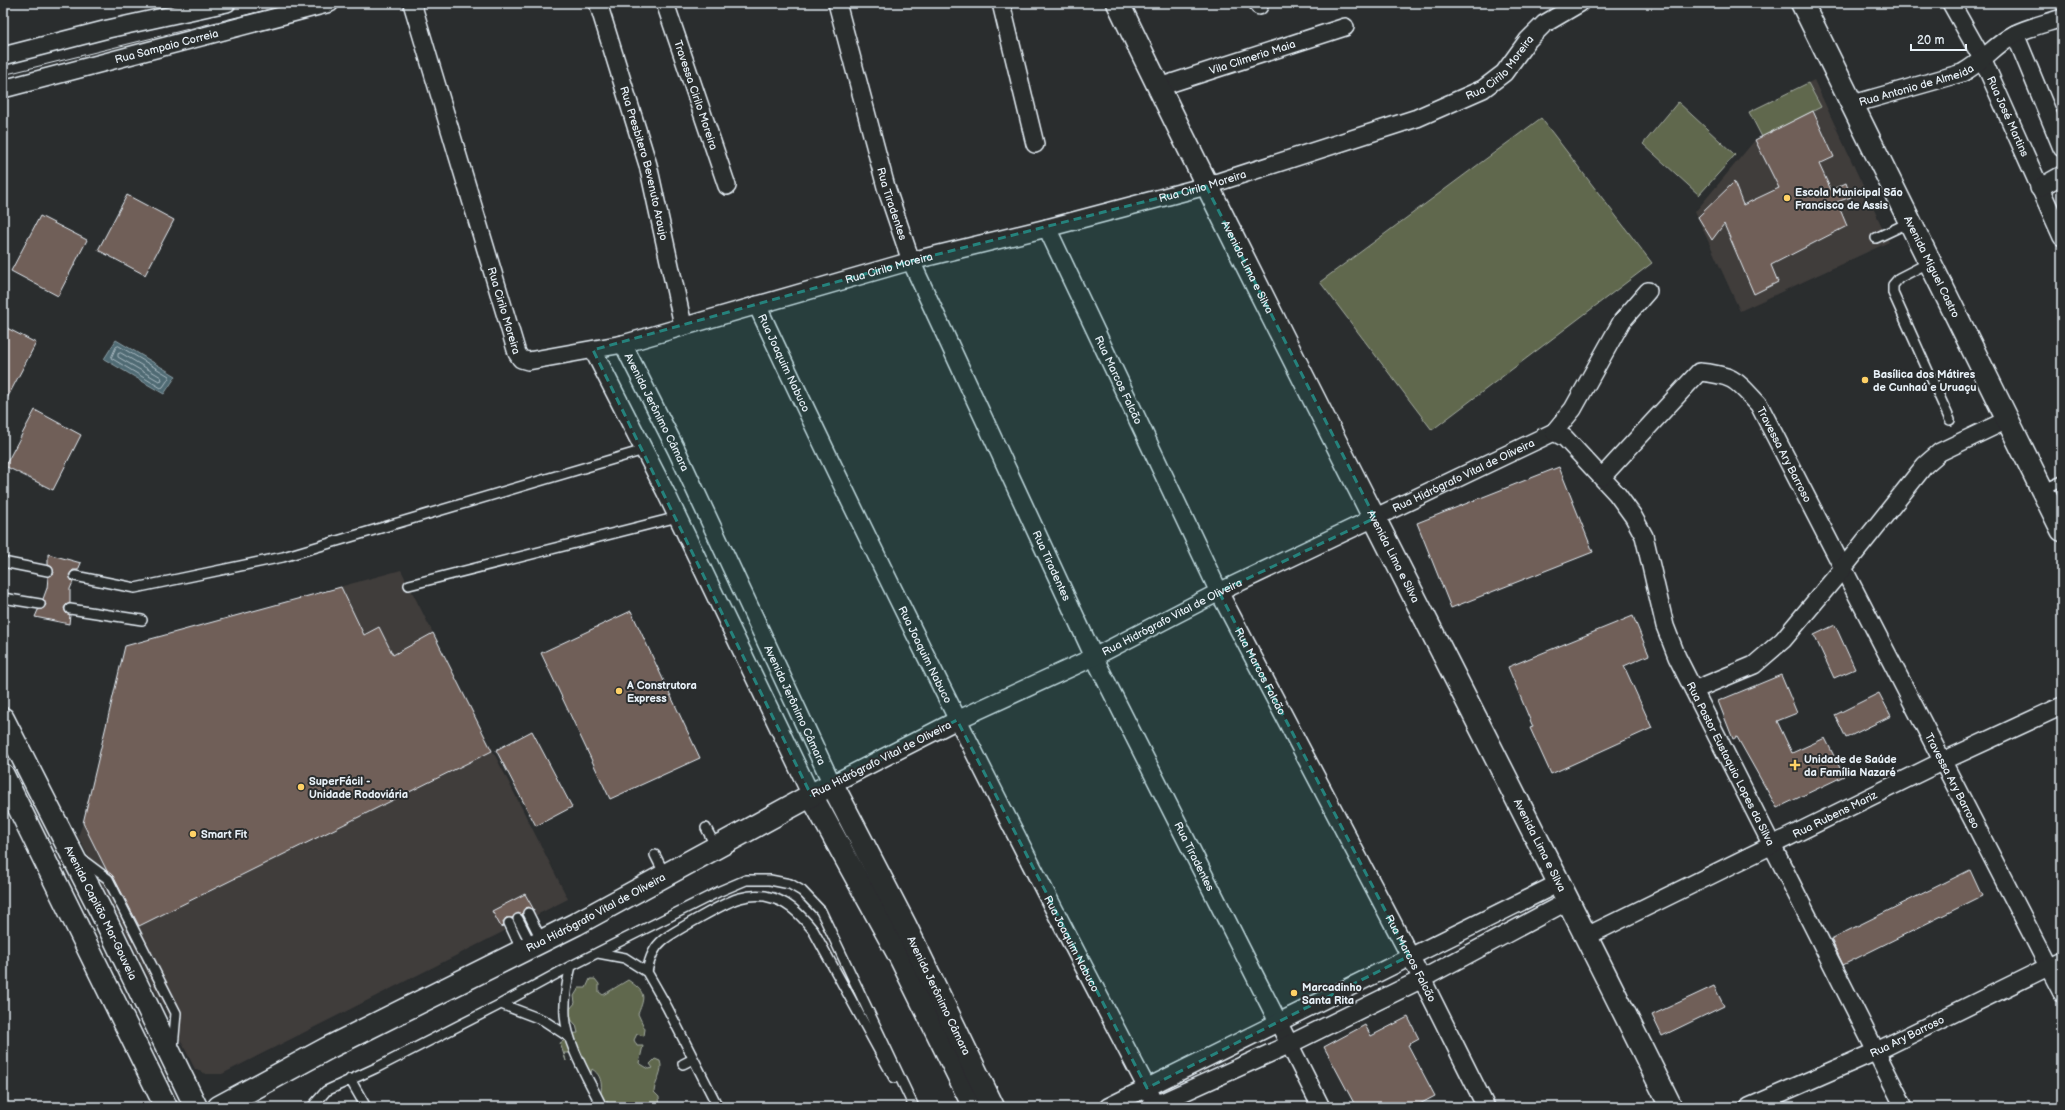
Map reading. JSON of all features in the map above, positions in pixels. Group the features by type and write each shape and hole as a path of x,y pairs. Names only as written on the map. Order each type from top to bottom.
{"main road":[{"name":"Avenida Lima e Silva","path":"1118,3 1206,186 1587,936 1671,1107"},
{"name":"Avenida Miguel Castro","path":"1802,3 1853,104 2007,420 2052,486 2062,530"},
{"name":"Avenida Capitão Mor-Gouveia","path":"4,725 69,850 196,1107"},
{"path":"3,775 166,1107"},
{"name":"Rua Hidrógrafo Vital de Oliveira","path":"219,1107 328,1048 532,946 666,875 711,838 811,795 832,784"},
{"name":"Avenida Jerônimo Câmara","path":"832,784 904,925 993,1107"},
{"name":"Avenida Jerônimo Câmara","path":"811,795 900,957 974,1107"}],"street":[{"path":"3,56 108,29 227,3"},
{"name":"Rua Sampaio Correia","path":"3,89 330,3"},
{"name":"Rua Cirilo Moreira","path":"412,3 518,356 528,361 623,344 683,325 911,261 1048,228 1206,186 1417,118 1483,89 1504,73 1528,40 1544,24 1580,3"},
{"name":"Rua Presbitero Bevenuto Araujo","path":"598,3 648,165 683,325"},
{"name":"Travessa Cirilo Moreira","path":"665,3 727,186"},
{"name":"Rua Tiradentes","path":"837,3 886,186 911,261 1094,657 1288,1045 1321,1107"},
{"path":"1001,3 1035,144"},
{"name":"Rua José Martins","path":"1951,3 1983,60 2062,237"},
{"name":"Rua Antonio de Almeida","path":"1853,104 1962,73 1983,60 2002,42 2015,34 2062,18"},
{"name":"Vila Climerio Maia","path":"1159,87 1345,27"},
{"path":"2015,34 2062,148"},
{"path":"2039,188 2062,175"},
{"name":"Rua Marcos Falcão","path":"1048,228 1219,592 1422,979 1486,1107"},
{"path":"1554,432 1573,409 1622,321 1648,291"},
{"name":"Rua Joaquim Nabuco","path":"757,305 819,438 957,720 1155,1106"},
{"name":"Avenida Jerônimo Câmara","path":"623,344 677,451 832,784"},
{"name":"Avenida Jerônimo Câmara","path":"593,350 678,517 811,795"},
{"name":"Travessa Ary Barroso","path":"1602,477 1699,372 1721,374 1736,381 1759,405 1844,567 1942,761 2056,963 2062,993"},
{"path":"1694,690 1754,665 1770,653 1783,640 1844,567 1925,465 1940,452 2007,420"},
{"name":"Rua Hidrógrafo Vital de Oliveira","path":"832,784 957,720 1094,657 1219,592 1554,432"},
{"name":"Rua Pastor Eustaquio Lopes da Silva","path":"1554,432 1565,438 1602,477 1633,516 1644,536 1665,626 1677,657 1904,1107"},
{"name":"Rua Rubens Mariz","path":"1587,936 1942,761 2062,706"},
{"path":"1108,1107 1409,956 1564,892"},
{"path":"1155,1106 1288,1045 1422,979 1564,892"},
{"name":"Rua Ary Barroso","path":"1749,1107 1877,1051 2056,963"}],"lane":[{"path":"1876,238 1910,222"},
{"path":"1930,262 1899,278 1893,285 1893,293 1950,420"},
{"path":"75,576 135,588 283,557 644,450"},
{"path":"409,585 541,557 678,517"},
{"path":"3,562 48,571"},
{"path":"3,598 40,604"},
{"path":"70,609 142,620"},
{"path":"69,850 108,879 140,940 176,1013 173,1059"},
{"path":"655,855 666,875"},
{"path":"312,1107 326,1091 501,1004 571,966 720,891 746,880 770,880 790,884 802,891 821,911 914,1107"},
{"path":"647,972 649,959 662,941 705,916 739,898 764,896 781,901 797,911 813,930 910,1107"},
{"path":"528,913 532,946"},
{"path":"518,918 532,946"},
{"path":"508,923 532,946"},
{"path":"598,953 625,958 647,972 718,1107"},
{"path":"571,966 565,992 565,1016 569,1037 602,1107"},
{"path":"501,1004 543,1020 569,1037"},
{"path":"683,1064 693,1059"},
{"path":"350,1079 366,1107"}],"highlighted area":[{"path":"1206,186 1375,518 1219,592 1409,956 1147,1088 957,720 811,795 593,350 911,261"}],"shaded area":[{"name":"Escola Municipal São Francisco de Assis","path":"1814,80 1889,242 1740,311 1695,212 1755,140 1762,137 1749,112"},
{"name":"SuperFácil - Unidade Rodoviária","path":"401,570 568,899 222,1074 206,1074 195,1069 78,836 83,823 125,646"}],"green space":[{"path":"1808,83 1821,107 1762,137 1749,112"},
{"path":"1678,102 1735,155 1699,195 1643,144"},
{"path":"1541,118 1652,263 1432,430 1320,282"},
{"path":"590,979 595,979 599,984 599,992 603,995 628,980 641,991 643,998 638,1014 645,1029 644,1036 637,1034 634,1040 637,1046 643,1046 639,1063 649,1069 653,1068 650,1064 655,1059 660,1061 661,1069 654,1092 659,1097 660,1107 610,1107 607,1100 605,1105 598,1107 601,1086 599,1077 592,1069 591,1073 582,1075 570,1053 564,1053 566,1061 560,1043 565,1040 567,1034 578,1033 576,1025 568,1016 570,1009 575,1003 574,996 579,988 586,988"}],"water":[{"path":"116,340 176,376 164,394 104,359"}],"building":[{"path":"1813,111 1834,157 1819,164 1831,190 1846,183 1851,197 1837,202 1847,226 1771,265 1778,282 1754,294 1724,224 1712,240 1698,217 1734,182 1743,205 1779,188 1755,140"},
{"path":"127,195 174,220 145,275 98,250"},
{"path":"40,216 87,240 58,296 11,271"},
{"path":"3,326 36,343 3,406"},
{"path":"35,410 81,435 53,490 5,466"},
{"path":"1559,467 1593,552 1451,608 1417,523"},
{"path":"48,554 81,563 78,570 73,570 69,575 73,582 70,589 70,603 64,608 66,613 70,615 69,624 35,617 38,610 42,609 46,605 43,599 47,588 48,577 54,573 52,567 48,565"},
{"path":"341,587 364,635 379,627 393,655 433,633 492,751 139,926 113,876 107,871 83,823 125,646"},
{"path":"631,611 700,758 610,799 541,653"},
{"path":"1633,616 1649,655 1624,666 1652,728 1551,774 1530,728 1533,727 1508,667"},
{"path":"1835,625 1855,669 1834,678 1814,635"},
{"path":"1781,675 1797,713 1777,721 1792,753 1825,738 1844,776 1777,808 1737,737 1733,739 1718,701"},
{"path":"1879,693 1891,716 1846,738 1835,715"},
{"path":"532,731 572,807 536,826 496,750"},
{"path":"1970,870 1982,896 1843,965 1831,939"},
{"path":"525,894 534,910 529,907 525,908 522,915 518,913 512,918 506,918 503,922 504,926 501,927 492,911"},
{"path":"1714,986 1724,1006 1662,1036 1652,1015"},
{"path":"1408,1017 1419,1039 1408,1045 1435,1096 1414,1107 1356,1107 1324,1047 1365,1025 1371,1036"}],"tram line":[{"path":"3,75 294,3"}],"place":[{"name":"Escola Municipal São Francisco de Assis","path":"1787,198"},
{"name":"Basílica dos Mátires de Cunhaú e Uruaçu","path":"1865,380"},
{"name":"A Construtora Express","path":"619,691"},
{"name":"Unidade de Saúde da Família Nazaré","path":"1795,765"},
{"name":"SuperFácil - Unidade Rodoviária","path":"301,787"},
{"name":"Smart Fit","path":"193,834"},
{"name":"Marcadinho Santa Rita","path":"1294,993"}]}
